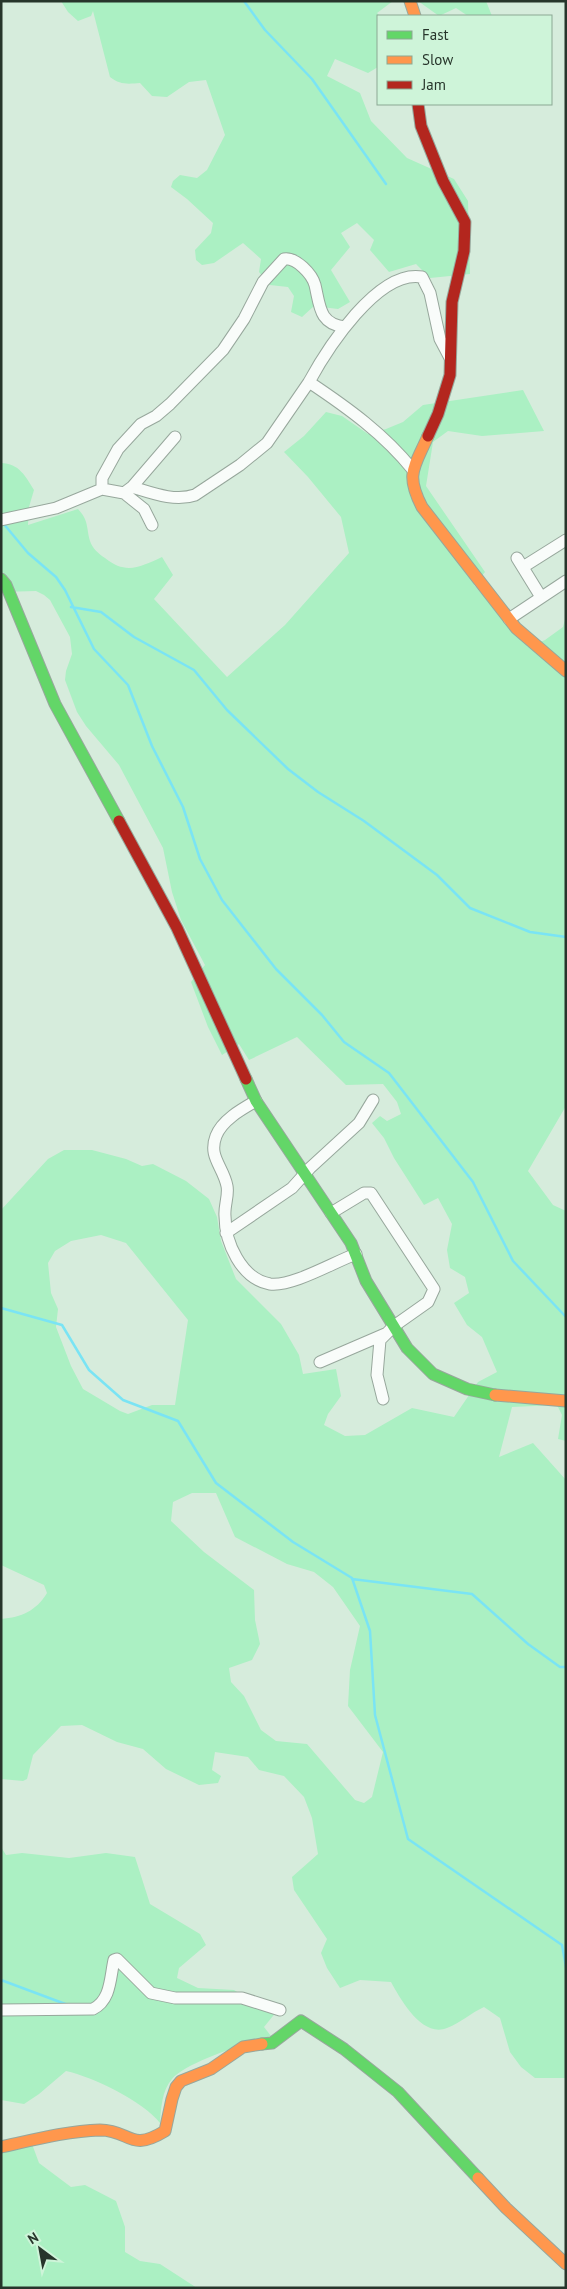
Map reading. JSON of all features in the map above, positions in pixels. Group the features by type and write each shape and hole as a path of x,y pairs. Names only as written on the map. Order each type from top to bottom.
{"street":[{"path":"410,1 415,15"},
{"path":"418,105 421,126 439,172 465,222 464,251 452,302 450,375 445,394 413,470 412,487 419,502 509,619 566,671"},
{"path":"102,489 102,478 118,449 142,424 156,416 170,404 223,350 244,319 262,282 284,259 295,260 311,276 315,284 317,301 327,320 334,326 346,327"},
{"path":"7,519 56,508 102,489 128,490 173,498 188,498 195,495 233,470 266,443 346,327 388,285 401,279 422,277 430,293 440,339 451,360"},
{"path":"309,382 371,426 413,470"},
{"path":"128,490 176,437"},
{"path":"128,490 146,510 152,525"},
{"path":"542,597 520,562 566,540"},
{"path":"1,579 9,592 55,704 178,928 256,1101 331,1213 356,1254 390,1330 414,1357 433,1374 447,1381 467,1389 496,1396 566,1401"},
{"path":"509,619 566,581"},
{"path":"226,1233 280,1197 305,1176 310,1168 359,1124 373,1100"},
{"path":"256,1101 218,1130 215,1138 213,1156 227,1185 226,1233 236,1256 243,1266 259,1279 268,1283 282,1284 302,1278 356,1254"},
{"path":"331,1213 364,1193 371,1193 434,1289 428,1302 390,1330 380,1340 376,1366 383,1399"},
{"path":"320,1362 390,1330"},
{"path":"1,2010 93,2009 102,2003 107,1994 114,1960 117,1959 151,1993 184,1998 242,1998 280,2010"},
{"path":"1,2147 52,2136 102,2130 141,2142 152,2139 165,2130 176,2087 181,2081 211,2069 243,2047 272,2043 301,2021 344,2048 398,2092 506,2208 566,2264"}],"green space":[{"path":"61,1 393,1 377,13 379,15 377,15 377,68 368,73 335,59 327,76 360,93 371,121 407,158 454,179 468,201 470,274 430,278 416,264 389,272 370,250 374,240 357,223 341,233 350,247 331,270 350,302 338,309 314,306 302,317 291,312 294,296 288,287 270,285 259,272 261,259 243,243 214,263 202,265 196,260 195,250 211,233 213,223 171,187 173,181 180,175 197,178 207,170 225,135 206,80 189,82 167,97 152,96 140,83 132,84 114,80 110,77 93,11 91,16 78,21 68,12"},
{"path":"418,1 486,1 492,15 466,15 456,8 438,15"},
{"path":"523,390 544,431 482,436 448,431 433,442 426,486 485,572 474,585 528,647 545,640 563,627 566,615 566,1106 528,1171 553,1205 566,1211 566,1441 558,1439 562,1415 557,1405 512,1407 499,1457 533,1443 566,1480 566,2078 535,2078 521,2067 510,2052 500,2018 484,2007 452,2026 438,2030 429,2028 413,2016 391,1982 360,1980 340,1988 327,1968 321,1953 327,1939 294,1890 292,1877 318,1854 312,1818 304,1797 284,1776 259,1770 248,1757 215,1752 212,1770 221,1776 218,1783 199,1785 166,1769 143,1749 117,1742 82,1725 61,1726 33,1755 27,1779 23,1781 1,1779 1,1619 16,1617 28,1612 47,1593 44,1585 1,1565 1,1210 48,1159 64,1150 92,1150 126,1159 142,1166 153,1164 186,1181 209,1199 217,1217 221,1241 236,1279 281,1324 299,1355 303,1374 336,1369 341,1396 328,1414 324,1425 345,1436 365,1435 412,1408 454,1417 478,1382 497,1372 482,1337 467,1325 454,1303 469,1293 465,1277 450,1268 447,1250 452,1224 438,1198 424,1205 394,1158 384,1138 372,1123 380,1116 387,1121 401,1114 397,1102 383,1084 346,1085 297,1037 249,1060 239,1044 222,1055 208,1027 191,982 205,965 181,920 172,892 163,848 119,765 86,726 77,712 65,680 72,654 70,637 50,600 44,595 36,591 1,592 1,463 13,465 17,468 34,490 29,507 28,525 78,509 86,520 92,546 100,555 113,563 126,568 133,568 162,557 173,575 154,599 227,677 285,625 349,553 341,517 308,477 284,452 304,436 326,412 342,416 368,434 403,422 423,405","holes":["101,1235 126,1243 188,1320 175,1405 152,1405 128,1414 83,1389 71,1366 56,1327 58,1309 51,1293 48,1263 55,1251 71,1241","192,1493 216,1493 235,1537 287,1564 314,1572 333,1587 360,1626 350,1670 348,1706 383,1752 372,1797 364,1803 355,1800 307,1744 276,1741 261,1730 244,1696 231,1682 229,1668 252,1660 260,1644 255,1620 254,1590 204,1552 171,1521 173,1502"]},
{"path":"1,1847 6,1855 22,1853 69,1858 106,1853 135,1857 150,1904 200,1934 206,1945 179,1968 177,1978 198,1988 234,1990 258,2005 277,2011 264,2027 271,2036 219,2053 179,2073 166,2088 160,2123 142,2106 130,2098 103,2084 66,2071 24,2104 1,2100"},
{"path":"32,2144 39,2163 71,2187 85,2185 116,2201 125,2227 125,2252 140,2261 160,2264 197,2288 1,2288 1,2153"}],"waterway":[{"path":"244,1 265,30 312,79 386,184"},
{"path":"3,523 28,553 56,577 65,590 94,649 128,685 152,746 183,807 200,859 222,900 276,969 322,1015 344,1042 389,1073 473,1182 513,1261 566,1317"},
{"path":"71,607 101,612 134,637 194,670 227,710 288,769 318,792 364,821 437,875 470,908 530,932 566,937"},
{"path":"1,1308 62,1325 89,1370 123,1400 178,1421 216,1483 293,1542 352,1578 370,1631 375,1715 408,1839 562,1945 566,1967"},
{"path":"352,1579 472,1594 528,1644 560,1667 566,1667"},
{"path":"1,1980 68,2005"}],"traffic: fast":[{"path":"1,579 6,585 55,704 119,821"},
{"path":"246,1079 256,1101 351,1243 366,1281 407,1348 433,1374 467,1389 495,1395"},
{"path":"262,2044 272,2043 301,2021 344,2049 398,2092 478,2178"}],"traffic: slow":[{"path":"410,1 415,15"},
{"path":"428,436 413,471 414,486 422,507 516,628 566,671"},
{"path":"495,1395 566,1401"},
{"path":"1,2147 50,2136 100,2130 118,2133 137,2140 153,2137 165,2131 172,2099 176,2087 181,2081 211,2069 243,2047 262,2044"},
{"path":"478,2178 506,2208 566,2264"}],"traffic: jam":[{"path":"418,105 421,126 443,181 465,222 464,251 452,302 450,375 438,414 428,436"},
{"path":"119,821 177,928 246,1079"}]}
